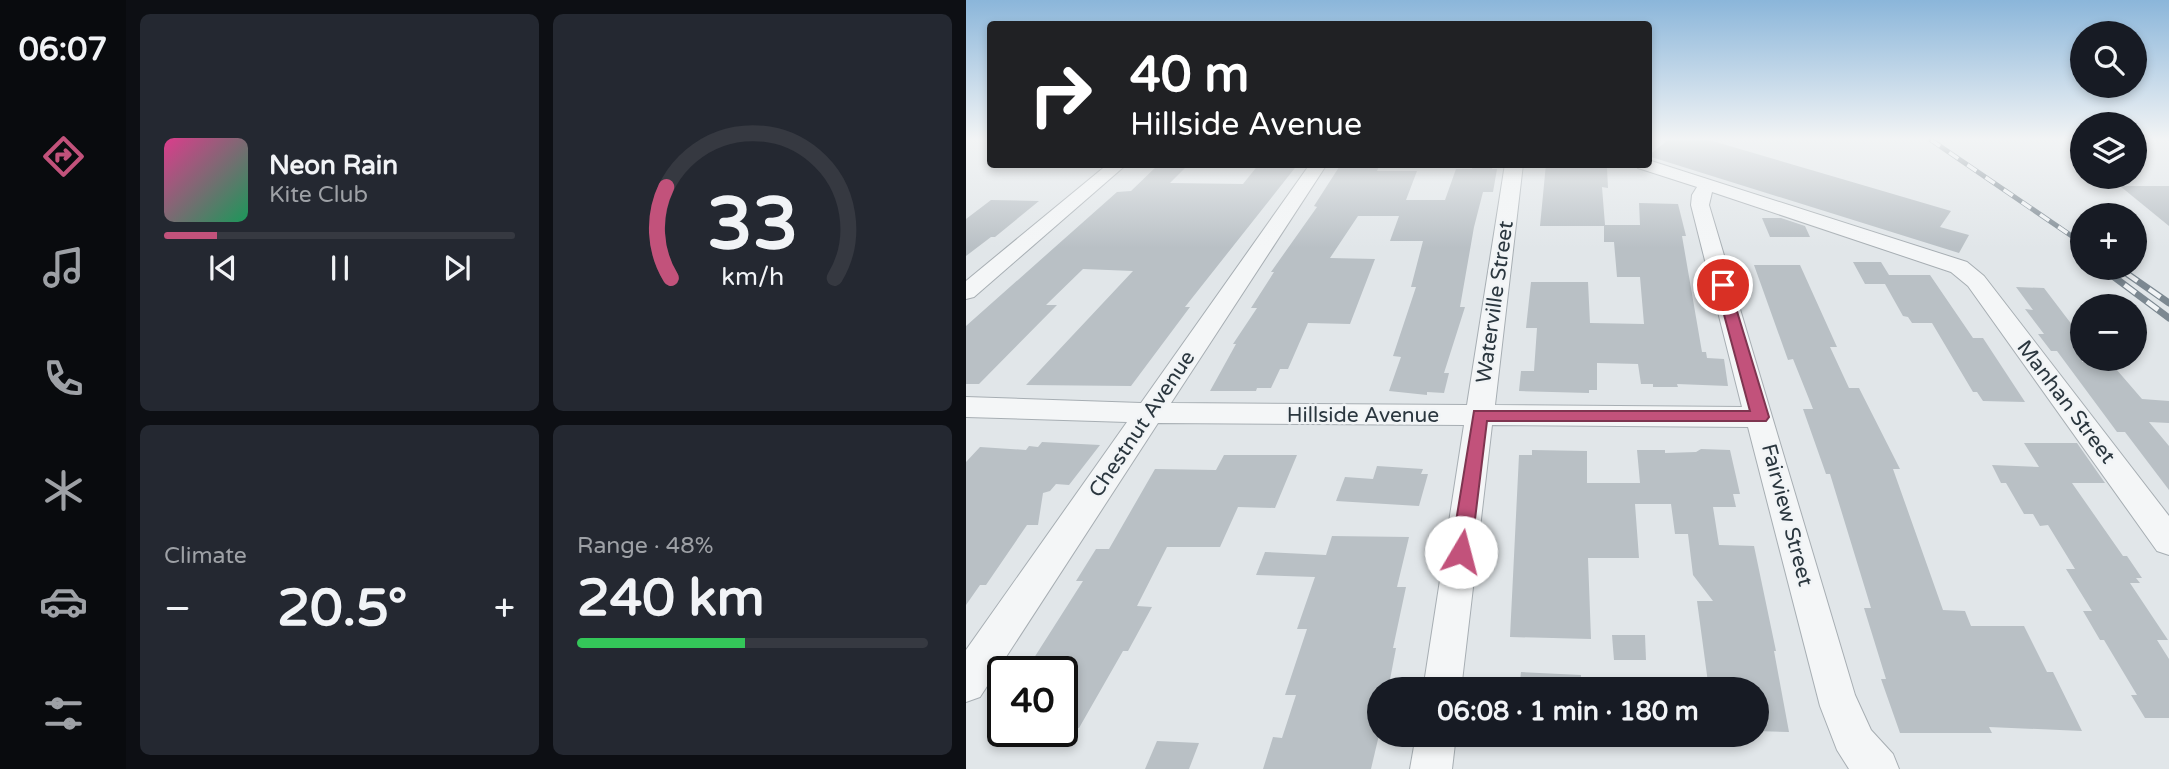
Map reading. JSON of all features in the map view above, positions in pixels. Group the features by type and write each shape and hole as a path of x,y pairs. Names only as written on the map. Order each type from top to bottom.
{"street":[{"path":"966,292 1105,176"},
{"name":"Chestnut Avenue","path":"966,683 1311,176"},
{"name":"Waterville Street","path":"1444,677 1512,176"},
{"path":"1680,176 1708,185"},
{"name":"Manhan Street","path":"1708,185 1959,267 1976,281 2169,541"},
{"name":"Fairview Street","path":"1708,185 1701,195 1700,205 1839,705 1863,766"},
{"name":"Hillside Avenue","path":"966,407 1149,413 1760,417"},
{"path":"1431,769 1434,747"}],"building":[{"path":"1147,176 1177,176 1170,183 1243,184 1249,176 1289,176 1185,307 1190,307 1131,386 1026,385 1133,271 1083,269 1046,305 1057,305 979,384 966,384 966,326 1117,192 1131,191"},
{"path":"1333,176 1415,176 1406,200 1445,200 1454,176 1496,176 1493,192 1483,192 1474,227 1460,307 1465,307 1444,373 1449,373 1444,393 1427,392 1427,395 1389,391 1401,357 1393,356 1416,287 1411,287 1423,241 1390,241 1399,216 1358,216 1330,258 1375,259 1350,324 1308,323 1288,369 1280,369 1271,388 1257,388 1256,391 1210,391 1236,344 1233,344 1257,308 1251,308 1274,272 1271,272 1317,207 1314,206"},
{"path":"1545,176 1607,176 1608,188 1602,187 1605,225 1640,225 1639,203 1678,204 1686,236 1682,236 1702,352 1706,352 1707,358 1724,359 1728,386 1677,384 1678,387 1653,387 1653,384 1641,384 1638,364 1597,363 1597,390 1589,390 1589,393 1519,391 1521,371 1534,371 1537,328 1526,328 1531,282 1588,282 1590,323 1644,324 1640,277 1617,277 1614,242 1604,242 1604,226 1540,226"},
{"path":"1712,176 1831,176 1951,211 1940,227 1969,235 1959,253"},
{"path":"2169,186 2169,226 2147,208 2147,203 2141,203 2124,189"},
{"path":"991,200 1039,201 995,237 991,237 966,256 966,219"},
{"path":"1762,218 1781,218 1805,226 1810,237 1770,237"},
{"path":"1853,262 1881,262 1889,275 1930,275 1973,338 1983,338 2025,402 1983,401 1977,392 1973,392 1932,323 1912,323 1908,317 1903,316 1885,284 1865,284"},
{"path":"1754,265 1800,265 1837,347 1830,347 1849,388 1859,388 1900,469 1893,469 1943,610 1965,611 1971,626 2024,626 2047,672 2053,672 2082,731 1989,727 1992,733 1900,733 1881,679 1886,679 1864,608 1871,608 1830,474 1826,474 1803,409 1813,409 1793,359 1788,360"},
{"path":"2016,287 2044,288 2070,322 2070,369 2057,351 2051,351 2038,334 2044,334 2025,309 2033,310"},
{"path":"2072,371 2118,371 2142,399 2169,401 2169,423 2149,422 2169,446 2169,490 2125,432 2117,432"},
{"path":"1042,442 1100,445 1069,485 1056,484 1050,491 1043,493 1038,525 1027,525 986,585 980,585 966,605 966,462 980,447 1026,450 1029,446 1038,447"},
{"path":"2024,443 2077,443 2105,483 2072,483 2123,556 2127,556 2142,578 2136,578 2140,583 2130,583 2168,640 2157,640 2169,659 2169,718 2145,718 2131,695 2137,695 2083,611 2092,611 2066,569 2075,569 2048,525 2040,526 2033,514 2024,514 2006,483 2001,483 1992,465 2039,467"},
{"path":"1701,449 1730,450 1740,494 1733,494 1736,507 1713,507 1719,545 1754,546 1776,651 1789,732 1769,731 1769,677 1707,677 1697,601 1713,601 1693,575 1688,534 1675,534 1671,504 1635,504 1639,558 1588,558 1591,639 1510,637 1519,455 1532,455 1532,450 1587,451 1587,483 1640,483 1637,450 1696,452"},
{"path":"1224,455 1297,455 1275,508 1238,507 1220,547 1167,547 1137,606 1152,607 1128,651 1123,651 1078,728 1078,656 1035,656 1083,581 1076,581 1096,549 1109,549 1155,469 1216,470"},
{"path":"1377,466 1423,469 1421,474 1428,474 1419,506 1336,501 1345,477 1373,479"},
{"path":"1332,536 1409,537 1397,587 1406,587 1393,648 1396,648 1390,677 1367,677 1367,747 1376,747 1371,769 1263,769 1273,737 1282,738 1296,695 1285,695 1307,629 1297,629 1315,577 1256,575 1265,552 1326,555"},
{"path":"1612,635 1645,635 1646,660 1614,660"},
{"path":"1521,672 1581,675 1581,677 1520,677"},
{"path":"1157,741 1199,743 1189,769 1145,769"}],"railway":[{"path":"1984,176 2070,235"},
{"path":"2118,280 2169,318"},
{"path":"2136,280 2169,303"}],"route":[{"path":"1461,552 1480,415 1760,417 1723,285"}]}
